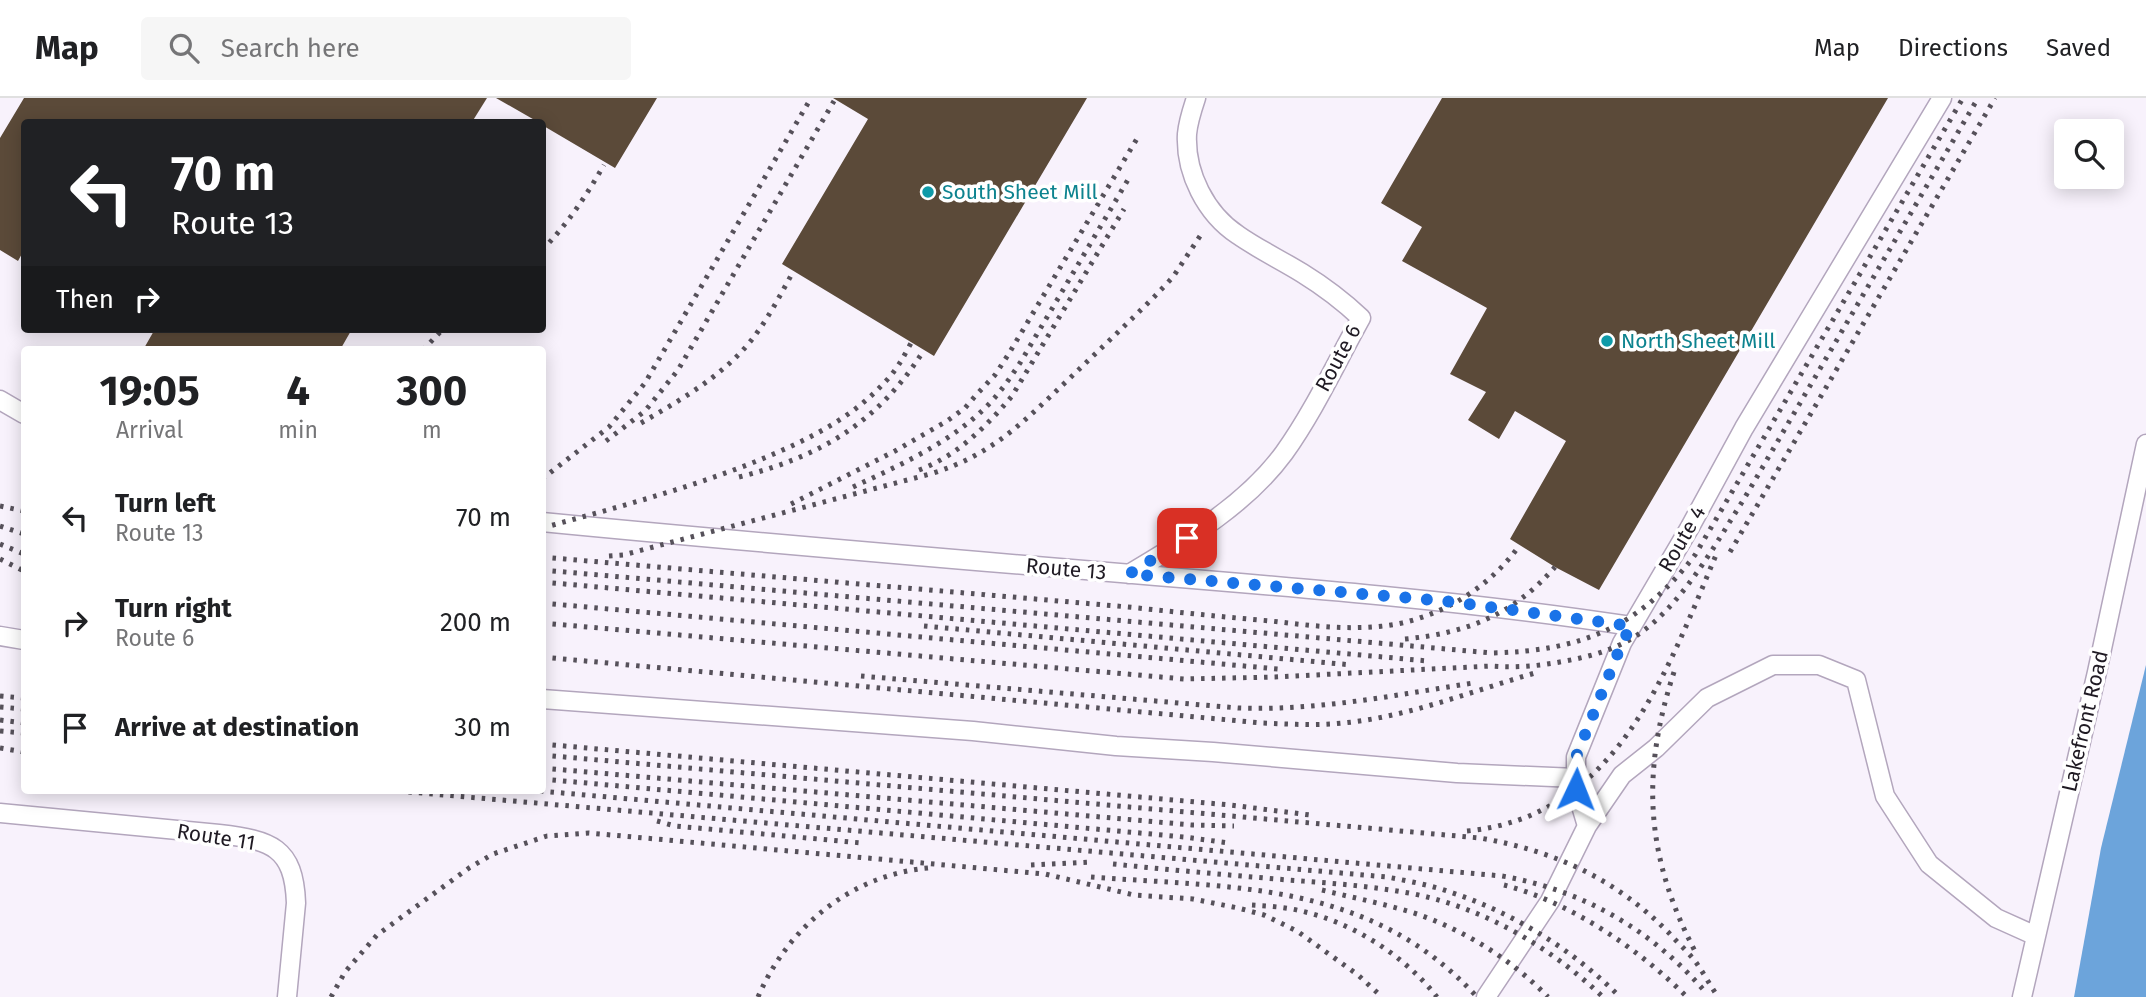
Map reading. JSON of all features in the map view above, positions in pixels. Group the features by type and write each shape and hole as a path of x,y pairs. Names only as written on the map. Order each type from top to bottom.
{"street":[{"name":"Route 6","path":"1129,574 1218,517 1264,475 1300,428 1361,318 1349,306 1305,275 1237,235 1212,211 1194,179 1188,155 1187,134 1196,98"},
{"name":"Route 4","path":"1587,826 1576,789 1576,757 1622,643 1744,428 1942,98"},
{"path":"0,400 21,413"},
{"name":"Lakefront Road","path":"2022,997 2146,444"},
{"name":"Route 13","path":"546,522 1445,601 1631,626"},
{"path":"0,635 21,639"},
{"path":"1486,997 1549,901 1587,826 1622,775 1656,748 1707,698 1773,665 1819,665 1856,680 1885,796 1929,864 1996,918 2036,936"},
{"path":"546,699 1457,773 1576,778"},
{"name":"Route 11","path":"0,813 228,835 271,846 287,859 296,890 286,997"}],"water":[{"path":"2146,665 2146,997 2074,997 2101,848"}],"building":[{"path":"24,98 487,98 474,119 21,119 21,256 18,261 0,250 0,138"},
{"path":"496,98 657,98 615,168 546,127 546,119 533,119"},
{"name":"South Sheet Mill","path":"833,98 1087,98 934,356 782,264 868,119"},
{"name":"North Sheet Mill","path":"1442,98 1888,98 1599,590 1510,539 1566,441 1515,411 1499,439 1468,420 1486,392 1450,374 1487,308 1402,261 1422,227 1381,203"},
{"path":"153,333 350,333 342,346 145,346"}],"railway":[{"path":"546,476 609,427 645,383 811,98"},
{"path":"546,570 1492,653 1554,647 1581,640 1630,617 1653,600 1695,555 1963,98"},
{"path":"546,623 1184,679 1528,666 1574,659 1607,650 1649,627 1695,576 1744,499 1978,98"},
{"path":"1730,552 1995,98"},
{"path":"606,441 645,411 678,370 834,101"},
{"path":"791,504 895,451 965,408 995,375 1008,355 1138,137"},
{"path":"546,246 576,210 604,165"},
{"path":"853,487 941,442 973,419 992,401 1020,363 1129,178"},
{"path":"919,470 959,448 1012,396 1124,209"},
{"path":"609,556 623,555 930,474 972,457 1022,423 1134,317 1173,277 1202,233"},
{"path":"641,423 695,390 732,361 758,332 793,272"},
{"path":"427,346 439,333"},
{"path":"546,527 651,498 757,461 808,438 841,419 871,396 892,374 911,343"},
{"path":"739,477 796,459 845,433 888,397 924,350"},
{"path":"0,506 21,510"},
{"path":"0,526 21,533"},
{"path":"0,544 21,553"},
{"path":"546,557 1353,628 1402,623 1436,612 1482,585 1519,546"},
{"path":"1467,831 1518,820 1562,799 1598,769 1629,732 1655,691 1716,555"},
{"path":"0,559 21,570"},
{"path":"1405,639 1449,632 1488,619 1523,598 1555,567"},
{"path":"546,582 1428,661"},
{"path":"546,603 1278,669"},
{"path":"924,626 1352,665"},
{"path":"546,657 1262,723 1302,724 1343,723 1392,715 1535,673"},
{"path":"1674,672 1656,747 1654,816 1658,851 1667,885 1697,955"},
{"path":"861,676 1238,708 1327,705 1473,683"},
{"path":"0,696 21,698"},
{"path":"0,707 21,709"},
{"path":"0,720 21,723"},
{"path":"0,731 21,733"},
{"path":"546,744 1230,805 1310,815"},
{"path":"0,748 21,752"},
{"path":"546,755 1480,838 1559,860 1583,870 1628,897 1689,954 1718,997"},
{"path":"546,768 1192,825 1234,826"},
{"path":"546,779 1229,843"},
{"path":"546,792 1502,876 1561,891 1615,917 1664,951 1707,994"},
{"path":"432,794 1387,877 1450,892 1520,922 1583,964 1620,997"},
{"path":"657,821 675,826 862,843"},
{"path":"331,997 345,972 377,935 469,868 493,854 547,836 589,833 1045,874 1134,895 1193,899 1238,908 1264,915 1297,931 1358,975 1382,997"},
{"path":"1031,865 1091,862"},
{"path":"1113,864 1367,887 1441,901 1466,909 1516,932 1561,962 1603,997"},
{"path":"758,997 786,948 825,909 848,893 873,881 928,868"},
{"path":"1091,877 1248,889 1298,898 1346,911 1392,931 1436,959 1477,997"},
{"path":"1504,885 1554,903 1602,929 1647,962 1687,997"},
{"path":"1322,890 1405,910 1453,929 1504,959 1548,997"},
{"path":"1252,905 1301,911 1358,932 1409,968 1437,997"}],"place":[{"name":"South Sheet Mill","path":"928,192"},
{"name":"North Sheet Mill","path":"1607,341"}],"route":[{"path":"1187,538 1129,574 1445,601 1631,626 1576,757 1576,789"}]}
